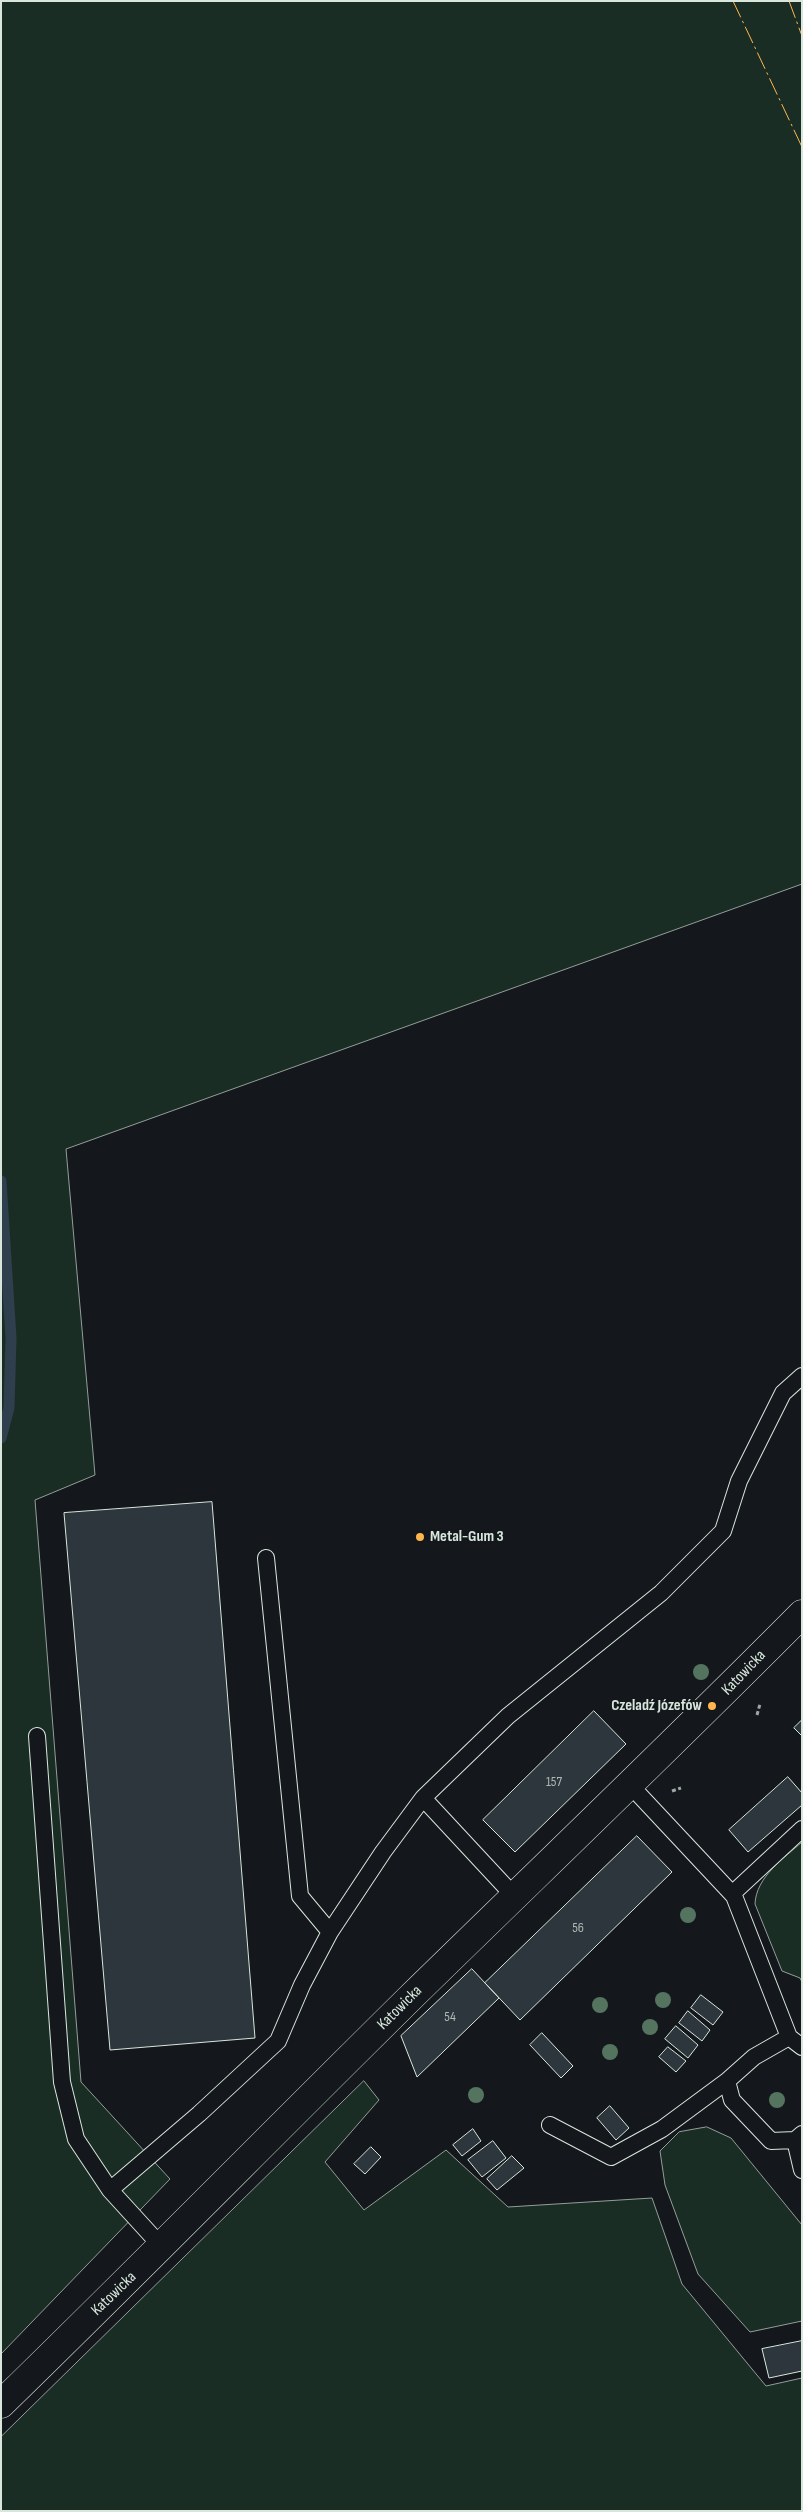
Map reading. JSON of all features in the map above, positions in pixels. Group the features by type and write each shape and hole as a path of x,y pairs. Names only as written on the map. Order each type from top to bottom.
{"street":[{"name":"Katowicka","path":"1,2404 162,2247 400,2009 631,1786 802,1614"}],"lane":[{"path":"110,2190 199,2114 278,2042 302,1985 330,1932 383,1852 423,1798 508,1716 661,1593 723,1532 739,1481 783,1393 802,1376"},
{"path":"266,1558 300,1896 330,1932"},
{"path":"37,1736 62,2082 76,2140 110,2190 162,2247"},
{"path":"550,2125 611,2157 662,2129 727,2081 754,2057 795,2042 732,1894 631,1786"},
{"path":"423,1798 515,1897"},
{"path":"732,1894 802,1829"},
{"path":"727,2081 732,2100 772,2141 798,2137 802,2170"}],"green space":[{"path":"1,1 802,1 802,884 66,1149 95,1475 35,1500 81,2082 170,2179 1,2354"},
{"path":"802,1842 802,1982 800,1978 782,1971 755,1904 760,1885 772,1869"},
{"path":"364,2081 379,2100 325,2162 364,2210 446,2150 508,2207 652,2198 682,2284 766,2386 802,2378 802,2511 1,2511 1,2437"},
{"path":"707,2127 731,2138 802,2225 802,2321 750,2332 698,2274 665,2185 660,2151 679,2132"}],"building":[{"path":"212,1502 255,2038 110,2050 64,1513"},
{"path":"594,1711 626,1744 515,1852 483,1820"},
{"path":"802,1720 802,1736 794,1728"},
{"path":"788,1777 802,1793 802,1805 748,1852 729,1830"},
{"path":"637,1836 672,1872 520,2020 485,1983"},
{"path":"472,1969 499,1998 417,2077 401,2036"},
{"path":"701,1995 723,2012 713,2025 691,2008"},
{"path":"688,2011 710,2030 702,2041 679,2023"},
{"path":"676,2026 698,2045 688,2058 665,2039"},
{"path":"542,2033 573,2066 561,2078 530,2045"},
{"path":"668,2047 686,2061 676,2072 659,2057"},
{"path":"610,2106 629,2128 616,2140 597,2118"},
{"path":"473,2129 481,2141 462,2156 453,2145"},
{"path":"493,2141 506,2158 482,2177 468,2160"},
{"path":"371,2147 381,2157 365,2174 354,2164"},
{"path":"512,2156 524,2168 497,2190 487,2179"},
{"path":"802,2341 802,2371 769,2378 762,2349"}],"waterway":[{"path":"1,1181 11,1338 9,1408 1,1438"}],"power":[{"path":"733,1 802,147"},
{"path":"789,1 802,36"}],"place":[{"name":"Metal-Gum 3","path":"420,1537"},
{"name":"Czeladź Józefów","path":"712,1706"}]}
